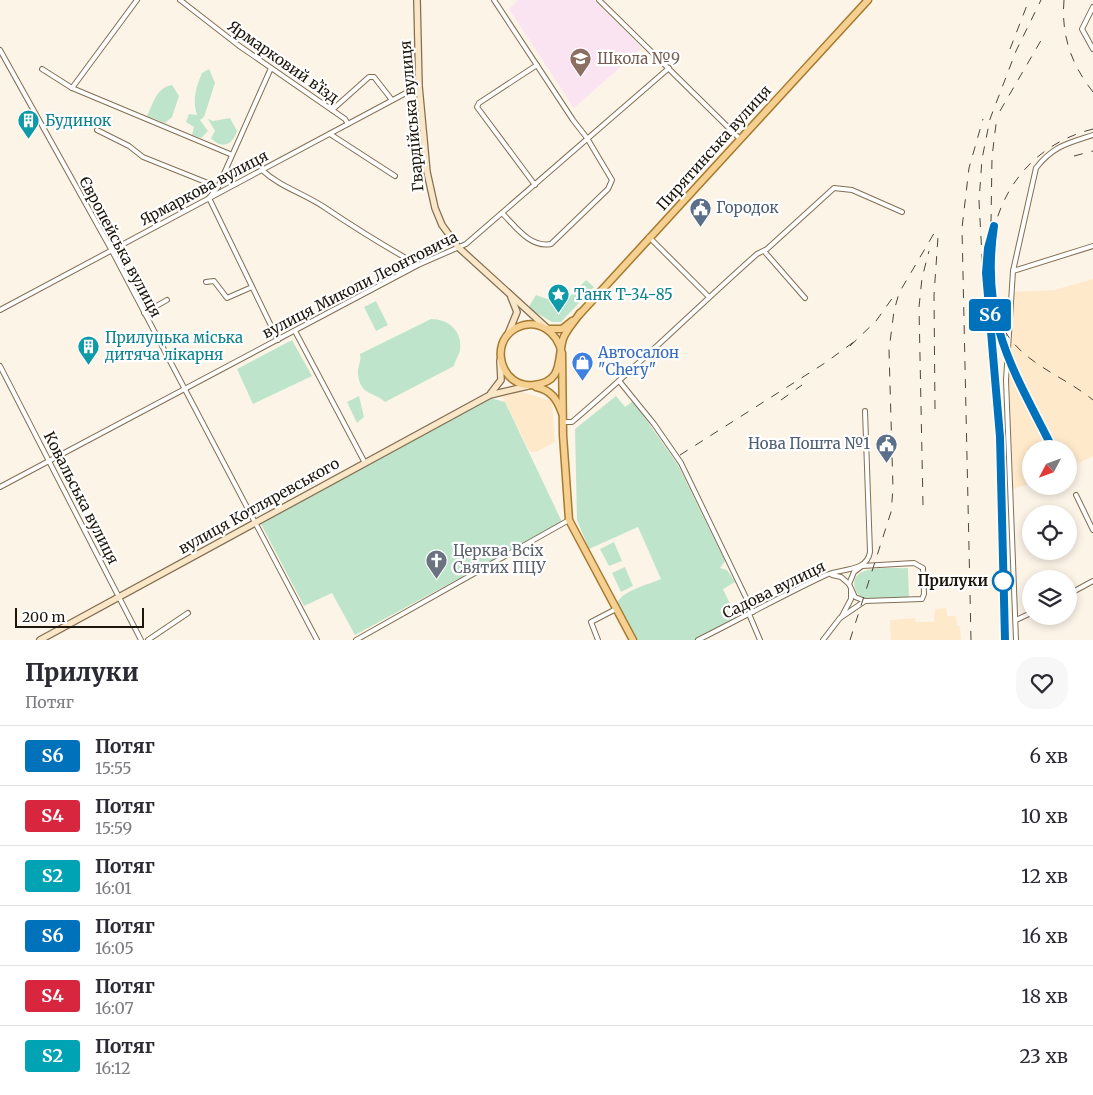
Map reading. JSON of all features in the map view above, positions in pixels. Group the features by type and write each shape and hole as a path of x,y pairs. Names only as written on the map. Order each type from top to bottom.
{"main road":[{"name":"Гвардійська вулиця","path":"417,0 419,86 430,191 442,225 458,247 548,329"},
{"name":"Пирятинська вулиця","path":"580,313 868,0"},
{"path":"490,394 501,380 500,359 503,342 517,312 508,291"},
{"path":"508,334 515,328 532,324 548,329 562,329 580,313"},
{"path":"532,386 550,379 557,372 564,336 580,313"},
{"path":"548,329 560,344 562,353 569,520 633,640"},
{"path":"500,359 503,368 515,381 544,389 555,398 564,422"},
{"name":"вулиця Котляревського","path":"40,640 490,394 532,386"}],"street":[{"path":"72,88 137,0"},
{"name":"Ярмарковий вʼїзд","path":"180,0 270,68 332,110 348,124"},
{"path":"494,0 573,120 587,138 611,176 612,184 556,240 546,245 528,239 502,213"},
{"path":"599,0 739,138"},
{"path":"1093,7 1082,29 1093,49"},
{"name":"Європейська вулиця","path":"0,50 111,249 183,390 317,640"},
{"path":"535,185 477,108 479,103 537,65"},
{"path":"270,68 230,154 218,187 209,198 278,340"},
{"name":"вулиця Миколи Леонтовича","path":"0,487 418,266 466,244 669,68"},
{"path":"42,70 72,88 230,154"},
{"path":"332,110 369,77 374,77 392,100"},
{"name":"Ярмаркова вулиця","path":"0,310 419,86"},
{"path":"97,130 128,146 143,157 218,187"},
{"path":"330,134 394,176"},
{"path":"1016,640 1006,380 1013,271 1036,168 1045,155 1058,146 1093,135"},
{"path":"262,170 275,183 309,199 344,223 418,266"},
{"path":"564,422 572,422 620,382 708,297 757,254 764,251 834,188 852,190 902,212"},
{"path":"649,237 708,297"},
{"path":"1013,271 1093,246"},
{"path":"764,251 805,298"},
{"path":"206,282 214,281 227,298 252,287"},
{"path":"144,313 167,300"},
{"path":"295,331 365,463"},
{"name":"Ковальська вулиця","path":"0,366 120,597 140,640"},
{"path":"620,382 654,424 680,462 751,613 760,640"},
{"path":"849,584 854,572 870,557 865,411"},
{"path":"1076,495 1093,530"},
{"path":"356,640 569,520"},
{"name":"Садова вулиця","path":"698,640 828,575 862,566 914,563 921,565 924,571 922,599 864,601"},
{"path":"823,640 840,618 851,599 849,584 840,577 828,575"},
{"path":"1077,590 1093,581"},
{"path":"851,590 858,599 864,601"},
{"path":"840,618 864,601"},
{"path":"598,640 591,622 616,609"},
{"path":"148,640 188,613"},
{"path":"1016,620 1022,617"}],"shaded area":[{"name":"Школа №9","path":"518,0 594,0 642,48 574,108 509,9"},
{"path":"1093,279 1093,456 1078,464 1078,440 1022,440 1022,486 1011,490 1006,380 1011,292 1054,290"},
{"path":"515,390 552,401 555,442 536,452 530,452 501,394"},
{"path":"946,608 947,616 956,616 957,626 960,626 961,640 891,640 890,620 915,618 916,622 934,622 935,609"}],"green space":[{"path":"209,69 215,83 204,117 200,120 208,131 201,138 192,135 194,127 186,122 189,114 197,115 195,104 196,88 202,73"},
{"path":"172,85 179,96 172,117 165,123 147,116 159,92"},
{"path":"230,118 237,131 233,140 223,145 215,142 211,138 215,131 208,119 213,121"},
{"path":"586,280 594,287 561,322 552,322 528,308 536,295 554,301 564,300 573,294"},
{"path":"376,301 388,325 376,331 364,307"},
{"path":"431,319 444,321 457,332 460,350 454,366 385,402 365,390 359,381 358,374 360,354"},
{"path":"292,340 312,376 253,404 237,369"},
{"path":"359,396 364,417 357,423 347,402"},
{"path":"616,396 625,407 633,401 678,465 725,561 720,568 727,570 735,582 723,589 731,606 727,609 730,616 734,614 737,619 695,640 637,640 617,603 620,598 630,591 661,579 638,527 589,549 577,520 575,429"},
{"path":"490,398 505,402 562,522 355,635 332,593 304,606 261,524"},
{"path":"312,479 315,484 286,498 287,494 295,490 296,485"},
{"path":"614,542 622,561 609,566 600,549"},
{"path":"625,567 633,586 621,592 612,573"},
{"path":"908,568 909,598 870,599 861,597 857,593 855,580 858,574 873,569"}],"railway":[{"path":"1010,49 1029,0"},
{"path":"1005,640 1000,437 983,275 979,201 982,159 990,119 1016,51 1041,0"},
{"path":"1064,0 1064,25 1069,49 1079,71 1093,92"},
{"path":"1000,111 1043,37"},
{"path":"991,223 992,157 997,116"},
{"path":"971,640 962,228 969,168 983,119"},
{"path":"1093,129 1069,137 1048,149 1030,164 1015,182 1003,202 995,225 991,249 990,274 995,306 1000,322 1008,336 1026,355 1093,400"},
{"path":"1074,156 1093,151"},
{"path":"850,640 891,512 893,489 889,350 894,311 899,293 936,230"},
{"path":"935,409 934,295 938,237"},
{"path":"923,505 919,307 922,278 929,251"},
{"path":"850,346 876,321 896,293"},
{"path":"997,326 1014,372 1048,440"},
{"path":"680,455 825,363 855,341"},
{"path":"781,400 802,385"}],"train":[{"name":"S6","path":"1005,640 1000,437 992,368 991,324 986,283 988,248 994,226 990,260 991,297 994,317 1014,372 1048,440"}],"place":[{"name":"Школа №9","path":"581,78"},
{"name":"Будинок","path":"29,140"},
{"name":"Городок","path":"700,227"},
{"name":"Танк Т-34-85","path":"558,314"},
{"name":"Прилуцька міська дитяча лікарня","path":"89,366"},
{"name":"Автосалон \"Chery\"","path":"582,381"},
{"name":"Нова Пошта №1","path":"886,463"},
{"name":"Церква Всіх Святих ПЦУ","path":"437,579"},
{"name":"Прилуки","path":"1003,581"}]}
